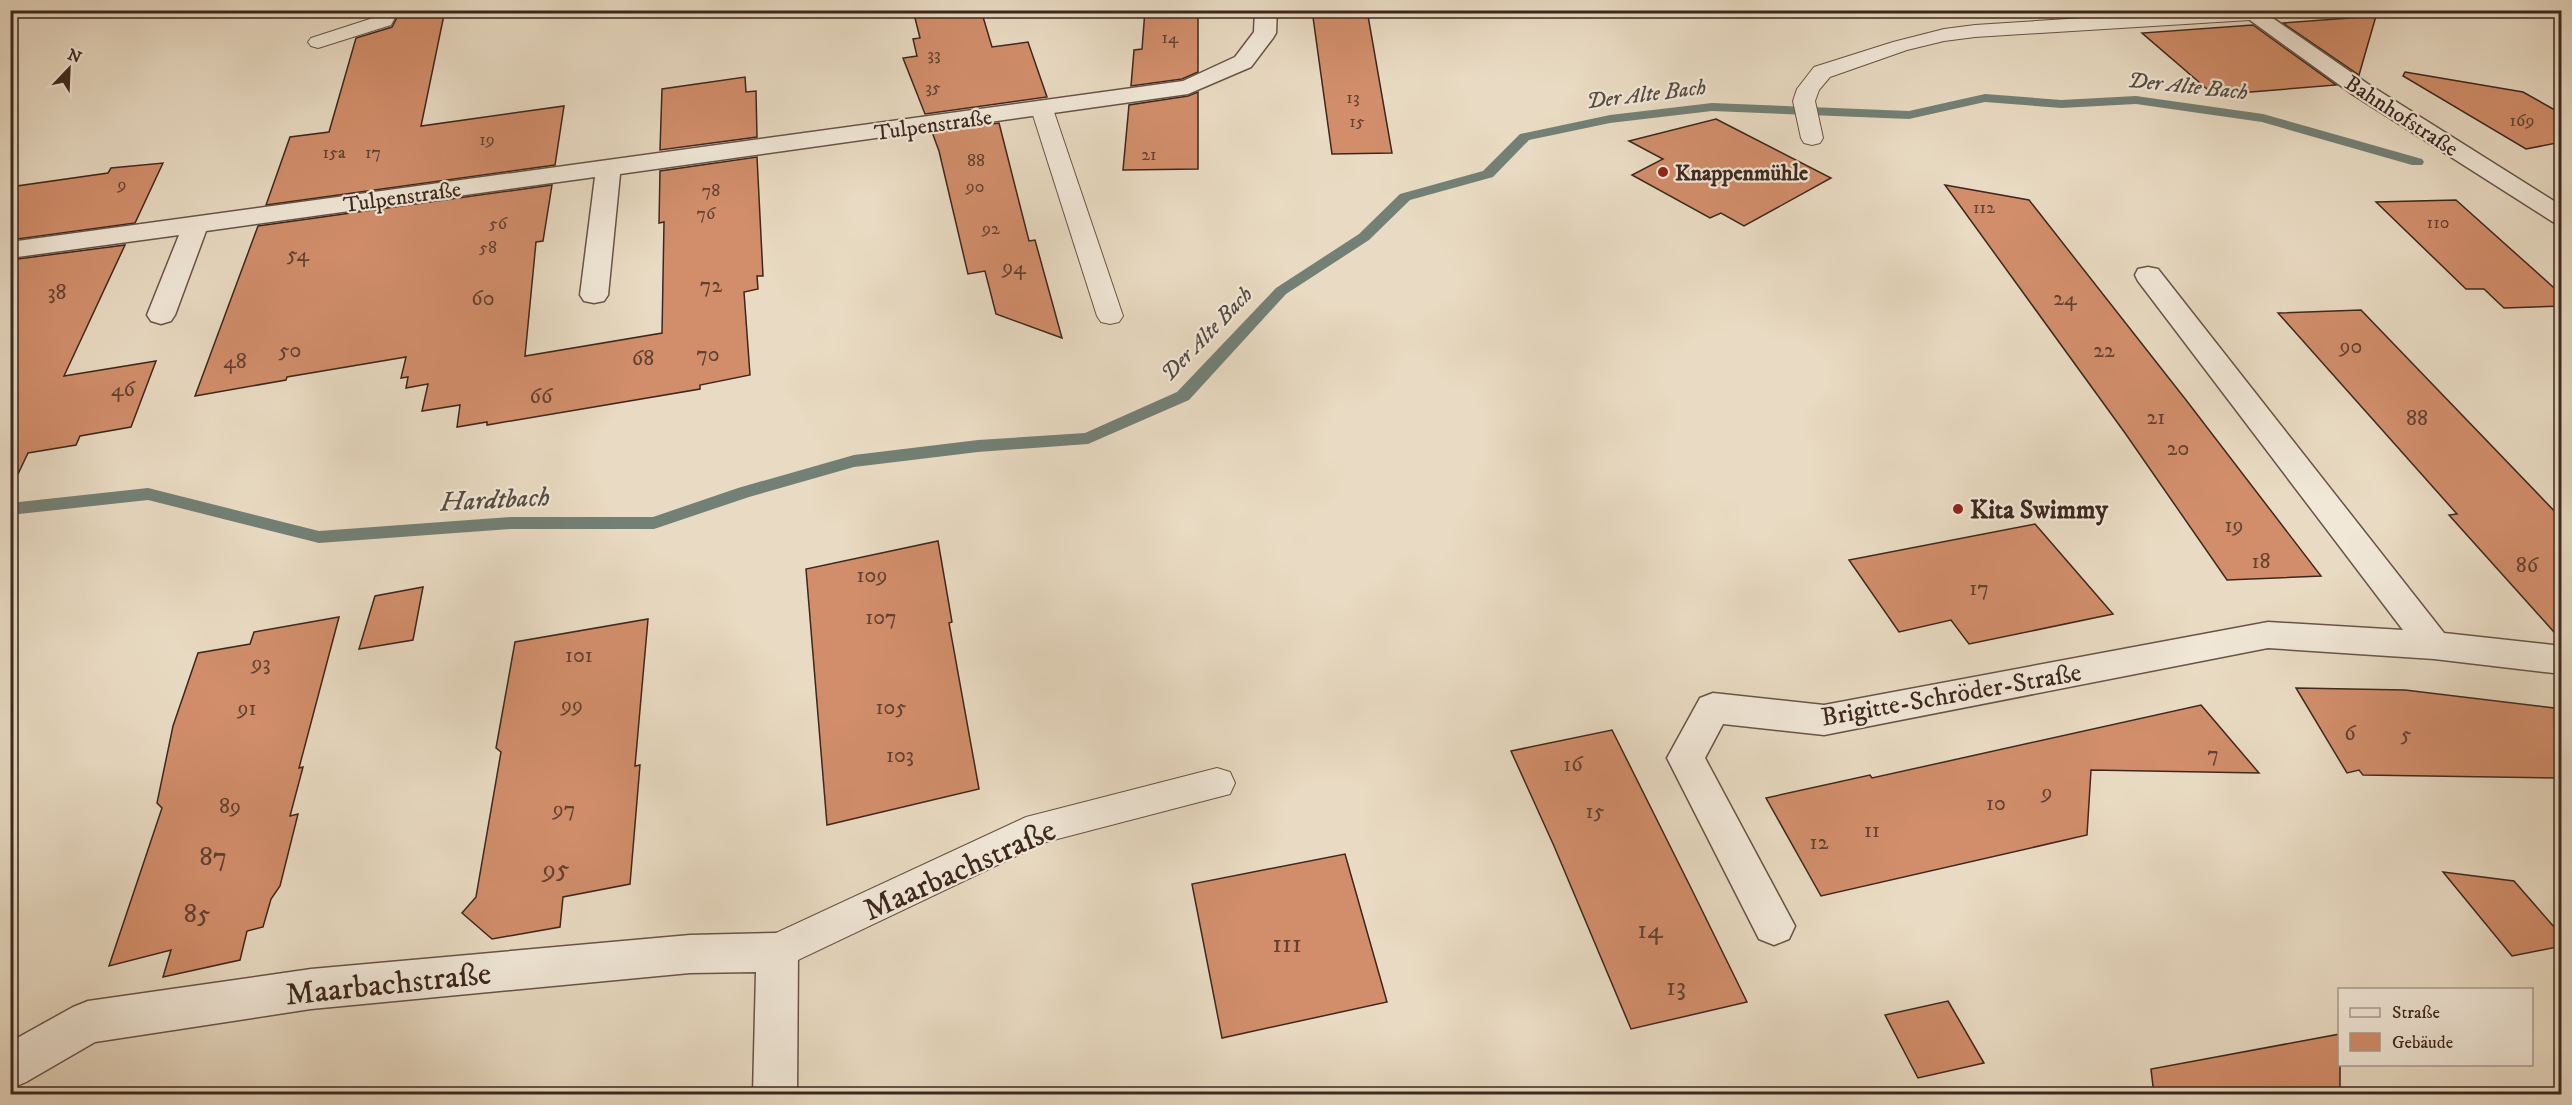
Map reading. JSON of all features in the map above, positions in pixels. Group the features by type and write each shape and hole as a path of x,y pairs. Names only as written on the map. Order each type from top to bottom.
{"street":[{"name":"Tulpenstraße","path":"10,250 1042,110 1188,87 1243,62 1265,33 1266,10"},
{"name":"Bahnhofstraße","path":"2248,12 2360,89 2562,217"},
{"path":"594,295 608,169"},
{"path":"161,315 196,224"},
{"path":"2148,275 2434,645"},
{"name":"Brigitte-Schröder-Straße","path":"1774,926 1686,758 1713,708 1824,720 2268,635 2434,645 2562,660"},
{"path":"775,1095 777,952"},
{"name":"Maarbachstraße","path":"10,1066 88,1022 323,988 690,954 777,952"}],"lane":[{"path":"318,42 384,21 389,10"},
{"path":"1811,131 1804,101 1808,88 1822,72 1900,46 1944,35 1975,31 2248,12"},
{"path":"1042,110 1110,316"},
{"name":"Maarbachstraße","path":"777,952 1039,828 1217,783"}],"building":[{"path":"401,10 445,10 421,126 564,106 555,165 266,205 290,137 329,132 356,38 392,27"},
{"path":"913,10 981,10 992,47 1028,42 1047,97 925,114 903,58 917,56 913,39 920,38"},
{"path":"1145,10 1198,10 1198,72 1182,79 1131,86 1134,50 1142,49"},
{"path":"1312,10 1367,10 1392,153 1332,154"},
{"path":"2376,16 2359,75 2283,23"},
{"path":"2253,25 2336,85 2214,95 2142,33"},
{"path":"2405,72 2523,92 2562,114 2562,142 2526,149 2403,76"},
{"path":"745,77 746,92 756,91 757,137 660,150 662,89"},
{"path":"1198,92 1198,169 1123,170 1129,105 1188,96"},
{"name":"Knappenmühle","path":"1716,119 1831,178 1744,226 1721,213 1710,218 1632,175 1663,159 1629,141"},
{"path":"999,123 1029,241 1035,240 1062,338 996,314 985,271 968,274 939,151 932,132"},
{"path":"757,157 763,276 757,276 758,289 744,292 750,375 700,385 700,389 487,425 487,422 457,427 460,405 422,411 428,384 406,388 408,377 401,378 406,357 287,377 286,380 195,396 258,226 552,185 543,241 536,242 525,356 662,333 664,222 659,223 660,171"},
{"path":"163,163 135,223 10,240 10,187 108,173 111,168"},
{"path":"1945,185 2029,200 2321,576 2227,580 2125,433"},
{"path":"2456,200 2562,295 2562,306 2504,308 2484,289 2466,289 2376,202"},
{"path":"125,245 64,376 156,361 131,427 80,436 76,445 28,453 10,491 10,260"},
{"path":"2361,310 2562,519 2562,641 2449,515 2457,514 2278,313"},
{"name":"Kita Swimmy","path":"2035,524 2113,614 1969,644 1951,620 1899,632 1849,560"},
{"path":"938,541 952,622 949,623 979,789 827,825 806,569"},
{"path":"423,587 413,640 359,649 375,596"},
{"path":"339,617 299,768 303,767 290,816 298,814 280,886 271,899 263,927 247,931 240,960 163,977 171,950 109,966 162,808 157,803 173,726 198,653 250,644 254,632"},
{"path":"648,619 635,766 640,765 630,884 563,897 560,927 492,939 462,913 476,897 501,752 496,748 515,642"},
{"path":"2296,688 2405,690 2562,709 2562,778 2363,775 2359,770 2347,773"},
{"path":"2201,705 2259,773 2091,770 2087,835 1821,896 1766,798 1870,775 1872,778"},
{"path":"1612,730 1747,1002 1631,1029 1554,846 1511,751"},
{"path":"1345,854 1387,1002 1222,1038 1192,884"},
{"path":"2443,872 2514,881 2562,936 2562,946 2512,956"},
{"path":"1948,1001 1984,1063 1918,1078 1885,1015"},
{"path":"2338,1034 2340,1095 2154,1095 2151,1069"}],"waterway":[{"name":"Der Alte Bach","path":"10,509 148,494 319,537 511,523 654,523 744,492 854,461 978,446 1088,438 1183,396 1281,291 1364,237 1405,197 1488,174 1525,137 1610,119 1712,107 1909,115 1985,98 2061,104 2136,100 2263,118 2417,162"}],"place":[{"name":"Knappenmühle","path":"1663,172"},
{"name":"Kita Swimmy","path":"1958,509"}],"water label":[{"name":"Hardtbach","path":"495,499"}]}
